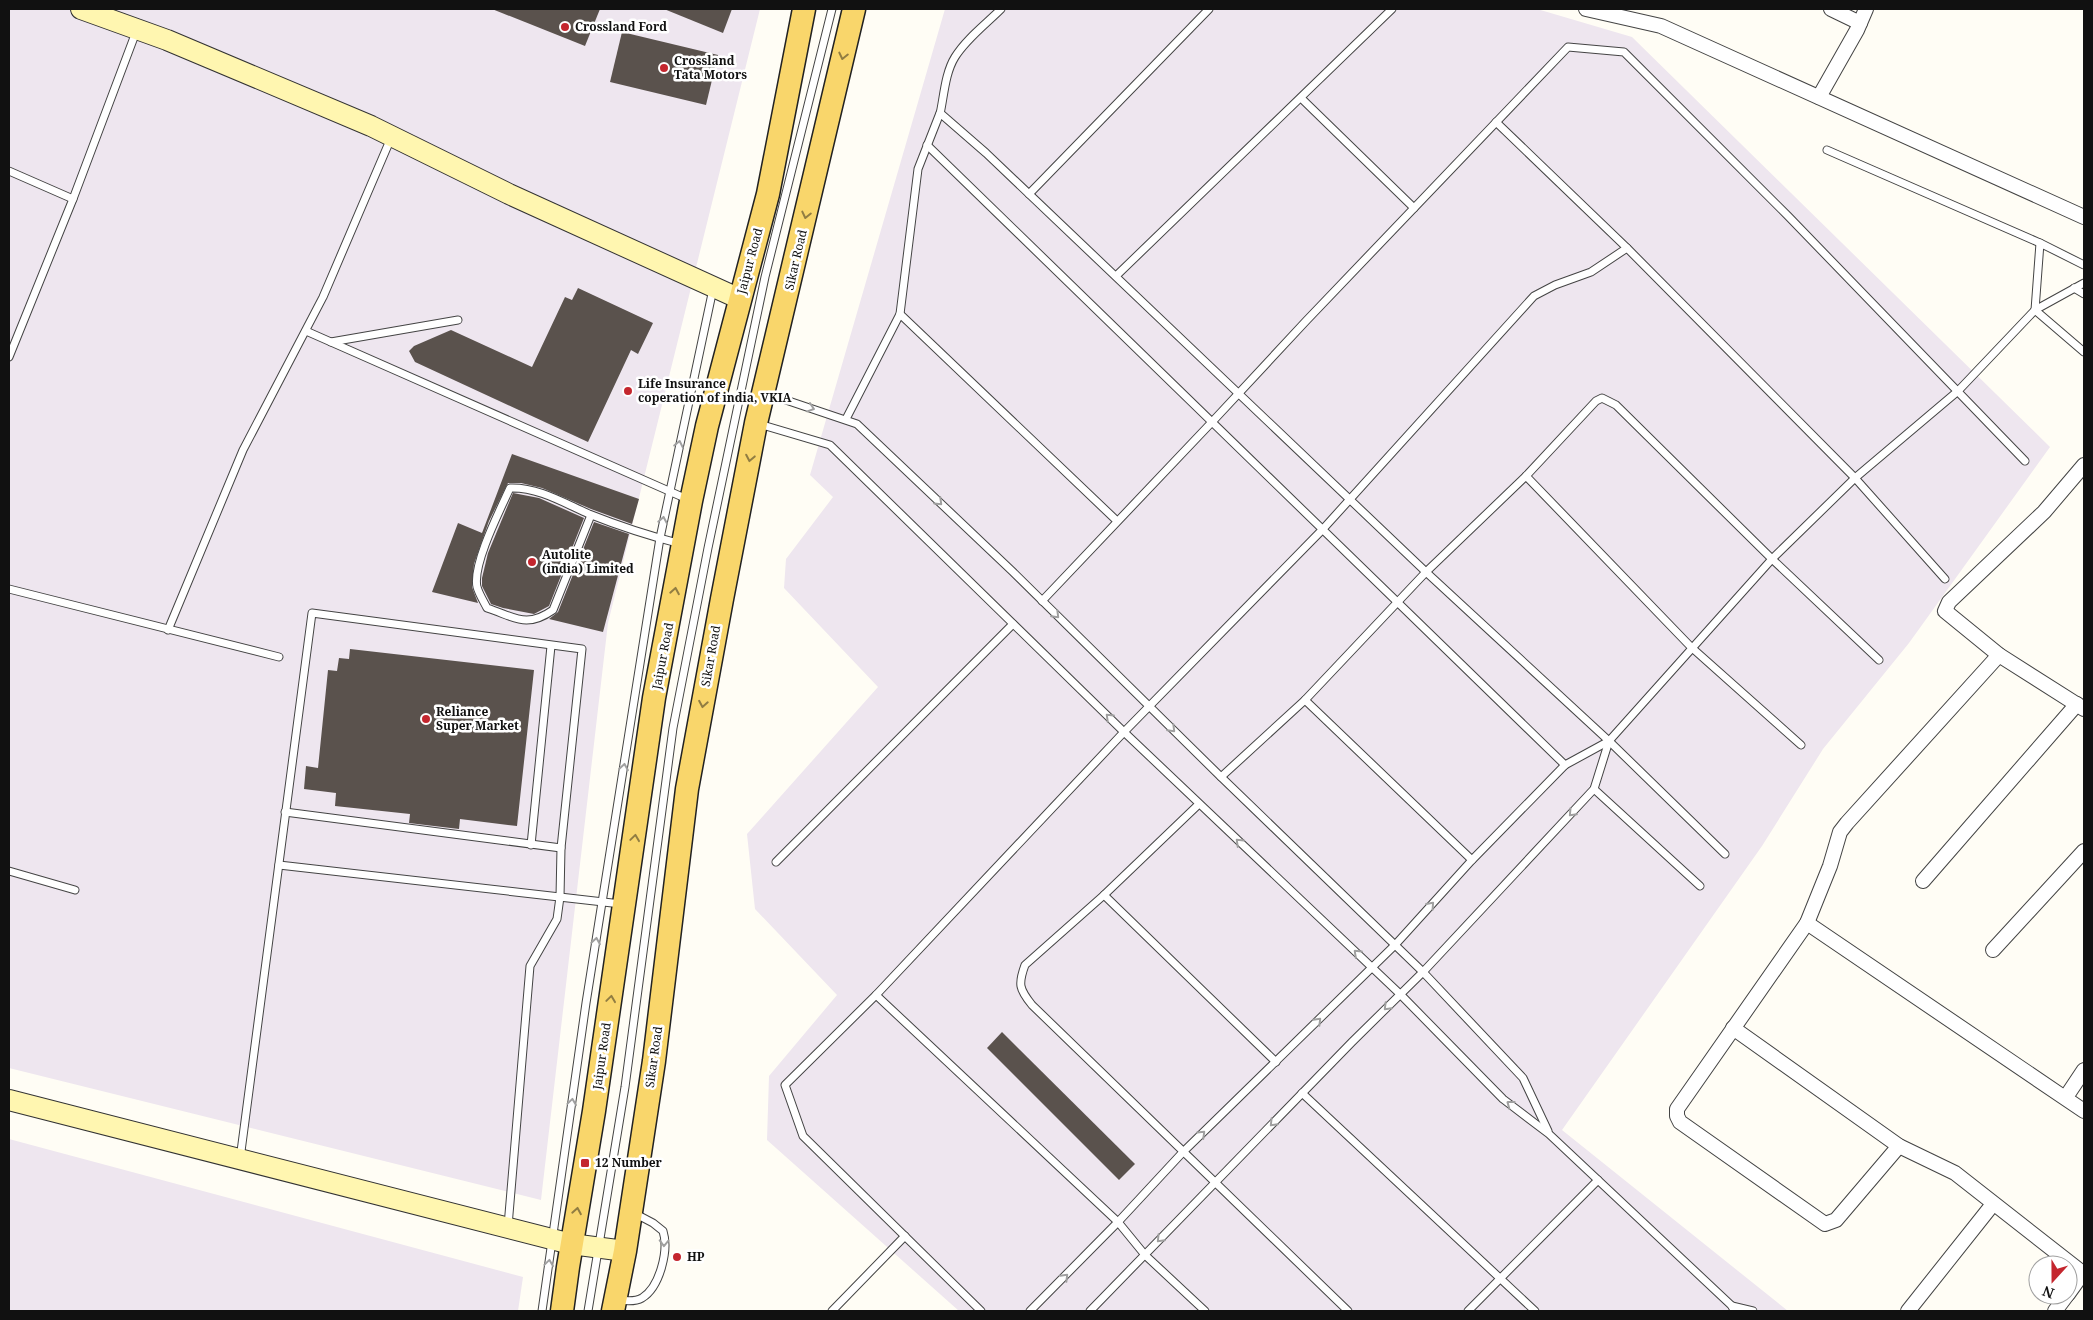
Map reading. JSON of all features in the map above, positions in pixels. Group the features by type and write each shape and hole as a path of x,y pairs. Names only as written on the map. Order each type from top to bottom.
{"main road":[{"name":"Jaipur Road","path":"562,1311 562,1241 594,1112 654,698 707,426 768,194 804,9"},
{"name":"Sikar Road","path":"614,1306 625,1251 654,1061 687,789 756,423 765,393 854,9"}],"street":[{"path":"81,9 202,55 392,136 509,194 740,299"},
{"path":"1586,9 1661,26 2084,217"},
{"path":"1831,9 1860,23"},
{"path":"1819,97 1866,9"},
{"path":"1923,880 2081,706 1999,655 1945,611 1946,606 2044,512 2084,465"},
{"path":"1899,1146 1836,1220 1831,1223 1821,1222 1680,1122 1677,1116 1679,1105 1806,923 1830,866 1840,832 1999,655"},
{"path":"1994,950 2084,851"},
{"path":"1806,923 2066,1097 2084,1111"},
{"path":"1733,1028 1899,1146 1954,1173 2084,1274"},
{"path":"2066,1097 2084,1070"},
{"path":"9,1100 562,1241 625,1251"},
{"path":"1908,1311 1994,1204"}],"lane":[{"path":"588,1311 597,1247 625,1087 664,787 688,646 765,277 832,9"},
{"path":"846,418 900,314 918,169 940,114 948,74 954,58 965,44 1001,9"},
{"path":"1029,194 1209,9"},
{"path":"1116,276 1392,9"},
{"path":"9,357 73,199 136,29"},
{"path":"1042,601 1568,47 1624,52 1788,216 2025,461"},
{"path":"1301,98 1414,208"},
{"path":"940,114 1116,276 1426,572 1609,741 1725,854"},
{"path":"1496,122 1627,248 1855,478 1945,579"},
{"path":"168,630 243,450 323,297 392,136"},
{"path":"927,145 1565,765"},
{"path":"1827,150 2040,243 2084,265"},
{"path":"9,171 73,199"},
{"path":"2035,310 2040,243"},
{"path":"981,1311 802,1136 785,1085 876,994 1124,732 1323,529 1534,296 1555,285 1591,272 1627,248"},
{"path":"1030,1311 1118,1222 1183,1152 1395,945 1472,860 1565,765 1609,741 1772,559 1855,478 1958,391 2035,310 2084,283"},
{"path":"542,1311 562,1241 602,901 660,538 668,492 713,287"},
{"path":"2074,288 2084,294"},
{"path":"2035,310 2084,352"},
{"path":"900,314 1117,521"},
{"path":"330,342 458,320"},
{"path":"306,331 691,501"},
{"path":"765,393 846,418 864,430 1423,972 1523,1078 1549,1134"},
{"path":"1221,777 1305,700 1426,572 1526,476 1596,401 1602,398 1616,405 1772,559 1879,660"},
{"path":"756,423 830,445 1124,732 1400,994 1503,1099 1549,1134 1733,1308 1753,1311"},
{"path":"1526,476 1692,647 1801,745"},
{"path":"591,515 553,610 540,619 523,621 487,608 477,587 477,572 481,557 510,488 521,487 540,492 591,515 684,544"},
{"path":"9,589 280,657"},
{"path":"240,1159 312,613 582,649 561,848 560,897 557,919 530,966 507,1227"},
{"path":"776,862 1013,624"},
{"path":"531,845 552,646"},
{"path":"1305,700 1472,860"},
{"path":"1090,1311 1302,1093 1423,972 1594,790 1609,741"},
{"path":"1594,790 1700,886"},
{"path":"1199,804 1104,895 1025,964 1020,979 1022,992 1032,1005 1348,1311"},
{"path":"285,812 561,848"},
{"path":"279,864 625,904"},
{"path":"9,871 75,890"},
{"path":"1104,895 1276,1062"},
{"path":"876,994 1118,1222 1145,1255 1205,1311"},
{"path":"1302,1093 1535,1311"},
{"path":"1468,1311 1598,1180"},
{"path":"614,1306 641,1299 654,1286 660,1273 664,1248 663,1231 653,1223 631,1212"},
{"path":"832,1311 905,1236"}],"shaded area":[{"path":"9,9 760,9 608,623 541,1200 9,1068"},
{"path":"945,9 1537,9 1632,37 2050,447 1909,643 1823,749 1762,846 1562,1130 1788,1311 959,1311 767,1140 769,1076 837,995 755,909 747,834 878,687 784,588 786,559 833,497 810,475"},
{"path":"9,1139 523,1277 518,1311 9,1311"}],"building":[{"name":"Crossland Ford","path":"492,9 600,9 585,46"},
{"name":"Crossland Ford","path":"664,9 732,9 723,33"},
{"name":"Crossland Tata Motors","path":"622,32 718,55 706,105 610,82"},
{"path":"578,288 653,323 638,354 631,350 588,442 415,362 409,351 414,346 451,330 532,367 565,297 572,300"},
{"path":"512,454 639,499 632,524 542,488 521,483 508,483 489,521 474,564 472,587 478,603 432,592 458,523 482,533"},
{"path":"513,493 539,498 584,518 549,606 534,614 491,604 482,586 488,553"},
{"path":"594,522 629,534 603,632 549,619 558,612"},
{"name":"Reliance Super Market","path":"350,649 534,670 517,826 460,819 459,829 409,823 410,814 335,806 336,793 304,789 306,766 318,768 328,670 337,671 339,658 349,659"},
{"path":"1002,1032 1135,1164 1119,1180 987,1048"}],"place":[{"name":"Crossland Ford","path":"565,27"},
{"name":"Crossland Tata Motors","path":"664,68"},
{"name":"Life Insurance coperation of india, VKIA","path":"628,391"},
{"name":"Autolite (india) Limited","path":"532,562"},
{"name":"Reliance Super Market","path":"426,719"},
{"name":"12 Number","path":"585,1163"},
{"name":"HP","path":"677,1257"}]}
